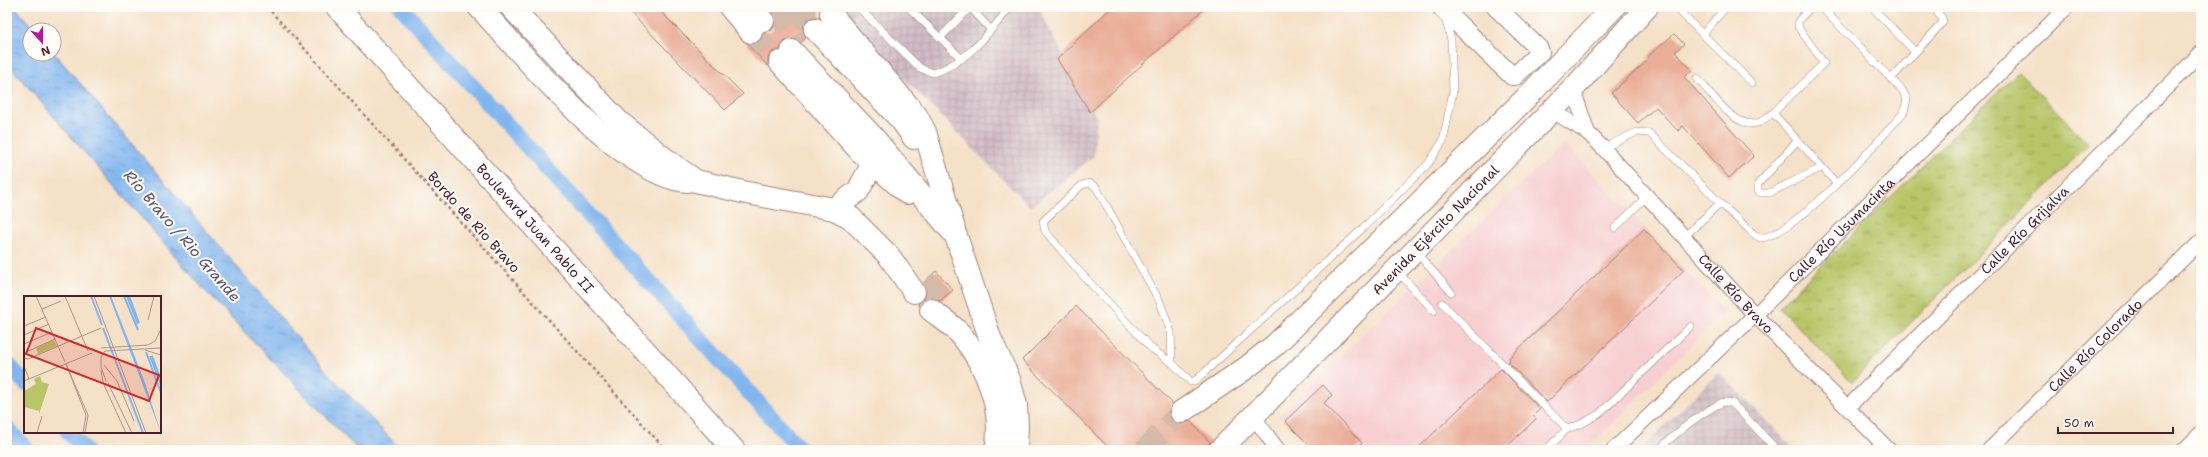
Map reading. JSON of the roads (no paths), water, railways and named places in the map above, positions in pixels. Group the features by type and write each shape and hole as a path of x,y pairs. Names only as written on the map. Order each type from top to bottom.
{"main road":[{"name":"Boulevard Juan Pablo II","path":"337,7 734,450"},
{"path":"479,7 552,86 614,145 644,166 662,175 677,180 696,181 747,193 834,208 850,217 919,286"},
{"path":"510,7 618,121 669,162 696,181"},
{"path":"730,7 762,16"},
{"name":"Avenida Ejército Nacional","path":"1181,412 1246,368 1275,345 1527,97 1614,7"},
{"path":"1551,110 1548,104 1549,100 1558,86 1632,7"},
{"name":"Avenida Ejército Nacional","path":"1220,450 1573,89 1647,7"},
{"path":"831,14 916,115 928,139 956,236 990,338 1009,379 1016,405 1016,450"},
{"path":"797,46 956,236"},
{"path":"797,46 902,121 913,137 956,236"},
{"path":"797,46 873,163 956,236"},
{"path":"834,208 858,191 873,163"},
{"path":"937,305 961,335 976,357 992,389 999,426 996,450"}],"street":[{"path":"1441,7 1512,76 1515,76 1540,52 1539,49 1496,7"},
{"name":"Calle Río Usumacinta","path":"1613,450 1755,315 2067,7"},
{"name":"Calle Río Grijalva","path":"1848,407 2201,53"},
{"name":"Calle Río Bravo","path":"1573,89 1588,133"},
{"name":"Calle Río Bravo","path":"1551,110 1588,133 1603,148 1755,315 1889,450"},
{"name":"Calle Río Colorado","path":"1989,450 2201,241"},
{"path":"1253,416 1278,450"},
{"path":"2184,450 2201,433"}],"lane":[{"path":"858,7 925,71 933,73 942,70 962,59 991,30 1010,7"},
{"path":"908,7 962,59"},
{"path":"940,38 970,7 991,30"},
{"path":"1172,363 1171,332 1160,302 1096,187 1092,184 1086,183 1043,221 1043,228 1078,270 1151,348 1172,363 1191,382 1196,380 1361,230 1428,164 1443,141 1454,91 1452,40 1441,7"},
{"path":"1675,7 1752,83"},
{"path":"1703,34 1726,7"},
{"path":"1697,78 1735,118 1744,124 1758,123 1773,113 1824,63 1798,26 1799,20 1811,7"},
{"path":"1603,148 1636,132 1649,133 1720,203 1756,235 1765,237 1789,226 1837,184 1904,112 1908,99 1891,79 1821,7"},
{"path":"1872,7 1914,52"},
{"path":"1891,79 1914,52 1943,22 1942,18 1933,7"},
{"path":"1773,113 1837,184"},
{"path":"1797,141 1758,184 1758,191 1761,193 1769,193 1821,168"},
{"path":"1615,228 1647,196"},
{"path":"1684,237 1720,203"},
{"path":"1415,251 1451,292"},
{"path":"1396,270 1434,311"},
{"path":"1442,303 1567,429"},
{"path":"1546,450 1567,429 1581,424 1599,414 1691,326"},
{"path":"1658,450 1698,419 1722,403 1727,402 1733,404 1777,450"}],"water":[{"name":"Río Bravo / Rio Grande","path":"7,7 15,7 28,22 22,22 22,62 62,62 327,372 401,450 358,450 206,292 7,63"}],"waterway":[{"path":"401,7 801,450"},
{"path":"7,363 24,382"},
{"path":"7,428 27,450"},
{"path":"69,433 85,450"}],"tunnel":[{"path":"794,7 815,29"},
{"path":"774,11 802,41"},
{"path":"751,32 780,62"},
{"path":"925,281 942,300"},
{"path":"1145,450 1181,412"}]}
